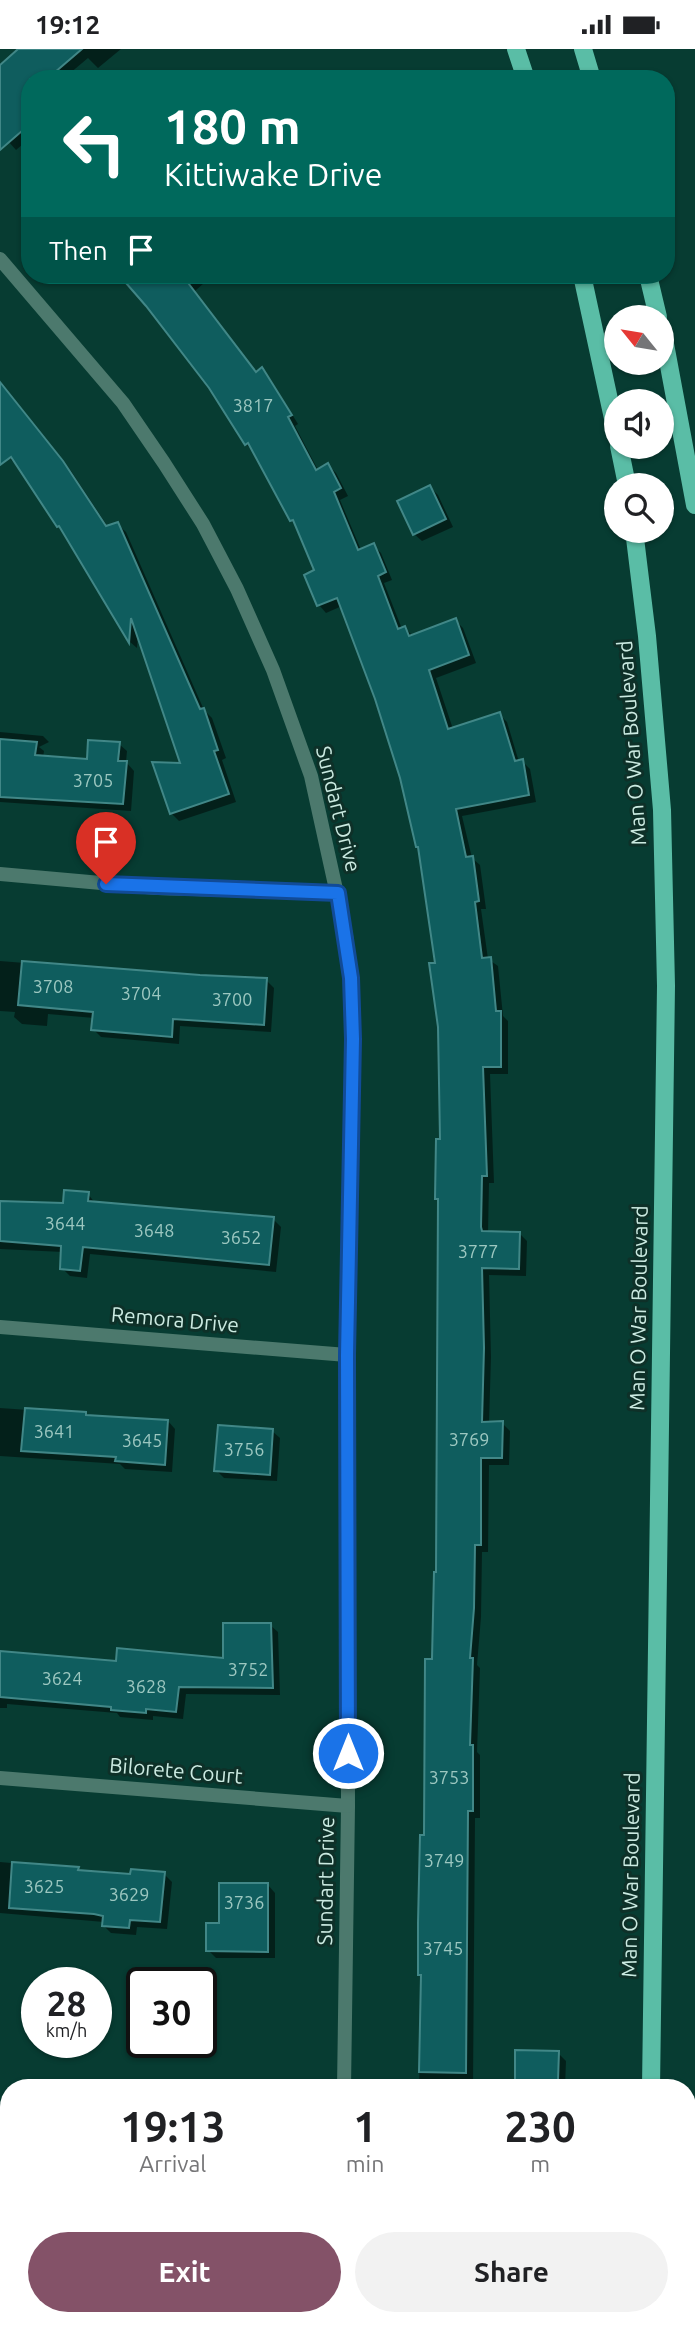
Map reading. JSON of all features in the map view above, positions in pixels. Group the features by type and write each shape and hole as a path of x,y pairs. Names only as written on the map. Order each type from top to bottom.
{"main road":[{"path":"516,49 523,70"},
{"path":"583,49 590,70"},
{"path":"584,284 607,389"},
{"path":"650,284 656,305"},
{"path":"671,375 695,505"},
{"name":"Man O War Boulevard","path":"636,543 647,636 662,810 666,986 652,2079"}],"street":[{"name":"Sundart Drive","path":"0,259 21,284"},
{"name":"Sundart Drive","path":"21,284 123,403 196,514 237,589 274,670 311,776 338,893 351,978 353,1039 347,1355 348,1806 344,2079"},
{"path":"0,874 157,888 338,893"},
{"name":"Remora Drive","path":"0,1327 347,1355"},
{"name":"Bilorete Court","path":"0,1778 348,1806"}],"building":[{"path":"18,49 82,49 58,70 21,70 21,132 0,150 0,65"},
{"path":"127,284 189,284 256,372 262,367 292,415 288,417 316,470 328,463 341,488 334,492 358,550 374,543 386,572 378,576 398,629 405,626 409,636 456,618 469,655 429,670 448,729 500,712 515,761 523,759 529,795 456,809 466,857 473,856 482,958 491,957 496,1011 501,1011 501,1067 483,1067 487,1176 482,1176 481,1227 482,1231 520,1232 519,1269 482,1268 482,1422 503,1421 502,1458 481,1458 481,1545 475,1545 470,1658 473,1658 470,1745 473,1745 473,1811 468,1811 466,2073 419,2072 421,1975 418,1975 418,1923 420,1835 424,1835 425,1659 432,1659 436,1572 438,1199 435,1199 436,1139 440,1139 438,1027 429,963 435,963 418,847 375,699 337,598 317,606 304,575 314,570 293,520 290,521 248,443 245,445 209,388"},
{"path":"0,382 63,461 106,526 118,522 200,709 204,708 218,750 214,751 229,794 170,814 152,762 180,763 131,618 129,643 59,526 57,527 11,457 0,465"},
{"path":"430,485 446,519 413,535 397,501"},
{"path":"0,739 37,742 35,755 87,759 88,740 120,742 118,761 127,761 123,804 0,797"},
{"path":"22,961 267,978 264,1025 173,1019 172,1037 91,1030 93,1012 18,1005"},
{"path":"64,1190 89,1192 88,1201 274,1217 269,1265 83,1247 80,1271 60,1269 61,1246 0,1241 0,1201 63,1203"},
{"path":"25,1408 168,1420 165,1465 115,1461 116,1457 21,1451"},
{"path":"218,1425 273,1429 270,1475 214,1471"},
{"path":"223,1623 271,1623 273,1688 179,1687 176,1712 146,1709 146,1713 111,1710 111,1707 0,1697 0,1651 116,1661 117,1648 223,1658"},
{"path":"12,1862 130,1874 131,1869 165,1872 160,1922 130,1920 129,1928 102,1926 103,1916 94,1914 9,1908"},
{"path":"219,1883 268,1883 268,1952 206,1951 206,1923 219,1923"},
{"path":"515,2050 559,2051 558,2079 515,2079"}],"route":[{"path":"106,884 338,893 351,978 353,1039 347,1355 348,1753"}]}
